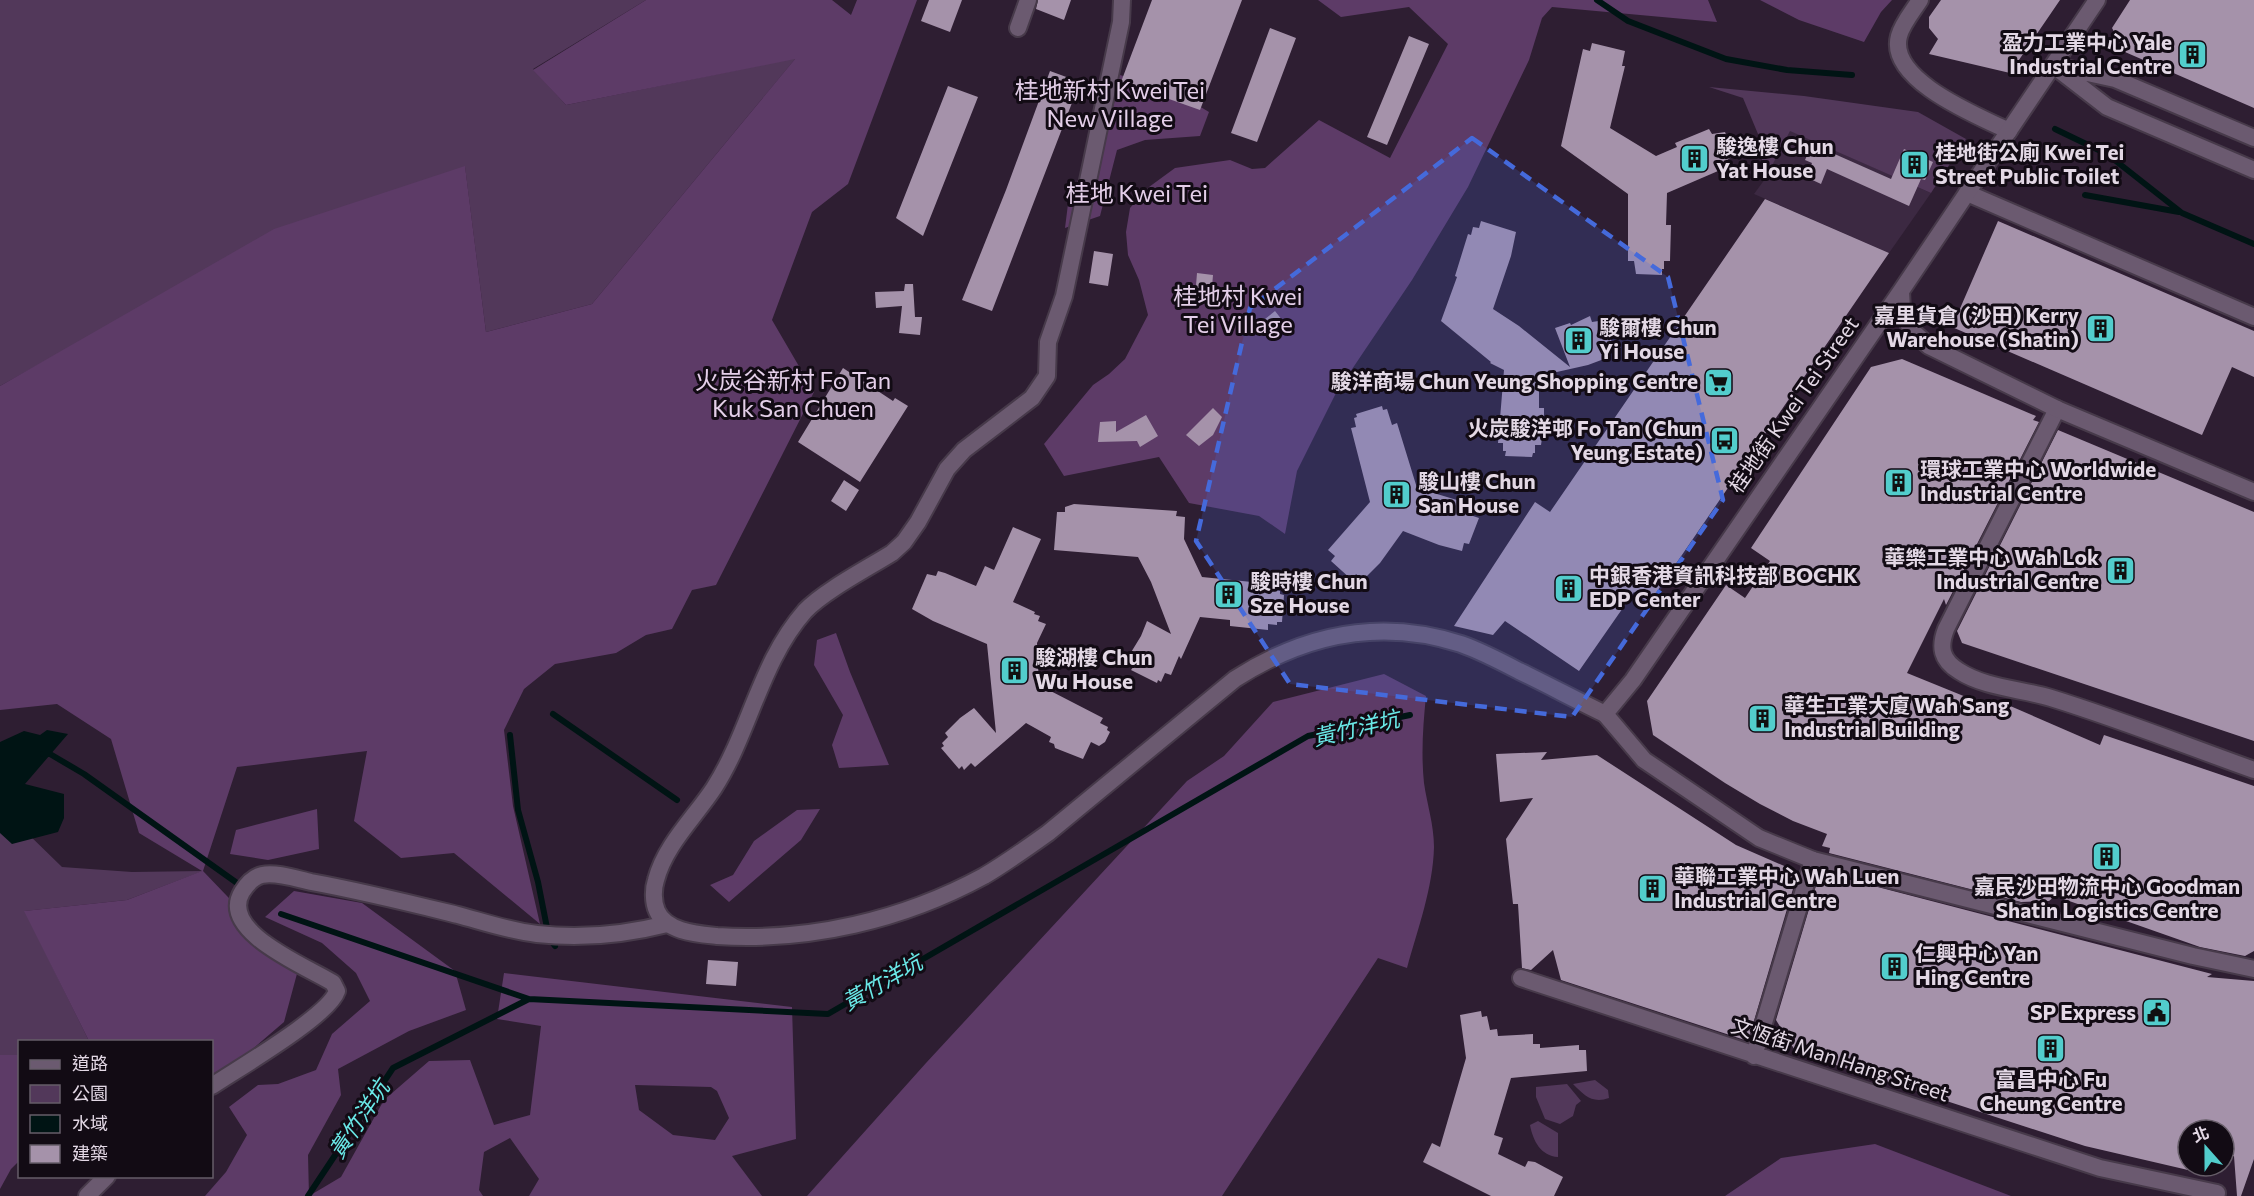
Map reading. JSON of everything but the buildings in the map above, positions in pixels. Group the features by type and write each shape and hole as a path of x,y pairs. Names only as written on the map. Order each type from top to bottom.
{"street":[{"path":"1018,28 1028,0"},
{"path":"1122,0 1121,22 1064,296 1048,342 1047,376 1032,399 964,450 947,469 918,522 904,542 892,553 820,599 806,611 788,636 765,675 735,750 714,788 668,853 656,879 654,896 657,912 668,924 696,934 732,937 805,933 877,919 950,893 984,876 1048,833 1235,679 1278,654 1316,640 1374,631 1433,636 1486,654 1605,714 1644,760 1759,838 1813,860 2193,956 2254,969"},
{"path":"1920,0 1899,36 1898,53 1904,67 1940,95 1982,119 2009,131"},
{"name":"桂地街 Kwei Tei Street","path":"1605,714 1633,680 1901,291 2097,0"},
{"path":"2054,66 2115,79 2254,138"},
{"path":"2054,66 2108,107 2254,170"},
{"path":"1967,193 2254,317"},
{"path":"1901,291 1902,310 1911,330 1929,346 2057,410 2254,492"},
{"path":"2057,410 1946,628 1941,641 1945,658 1958,671 1973,679 2051,698 2254,770"},
{"path":"1754,1056 1813,860"},
{"path":"213,1085 308,1023 328,1006 337,992 333,983 271,947 244,924 239,912 238,899 250,882 259,876 273,875 341,887 536,934 603,936 636,932 668,924"},
{"name":"文恆街 Man Hang Street","path":"1521,978 2100,1168 2217,1193"},
{"path":"87,1196 105,1178"}],"highlighted area":[{"path":"1472,138 1668,277 1723,500 1572,717 1290,684 1196,541 1250,308"}],"shaded area":[{"path":"646,0 832,0 851,15 857,0 917,0 848,184 812,212 772,320 814,392 716,585 692,590 672,629 646,635 616,653 555,664 524,689 504,730 513,806 540,924 454,853 401,858 354,821 367,751 237,767 203,871 298,970 284,1022 213,1083 213,1040 88,1040 24,911 127,900 202,871 139,833 111,739 57,704 0,710 0,386 274,229 465,166 486,332 592,304 795,59 566,105 533,70"},
{"path":"1318,0 1708,0 1717,22 1552,7 1542,18 1529,60 1468,187 1412,280 1336,393 1297,471 1285,534 1259,516 1189,503 1159,457 1064,476 1044,444 1093,385 1125,359 1148,315 1139,280 1128,255 1126,232 1130,208 1149,187 1175,168 1230,160 1252,169 1265,168 1319,120 1390,158 1448,44 1409,7 1341,17"},
{"path":"1760,0 1892,0 1881,12 1864,42 1799,20"},
{"path":"1117,74 1179,94 1209,112 1200,136 1145,140 1117,150 1100,216 1065,228 1069,196 1108,128 1117,91"},
{"path":"1789,130 1931,193 1889,253 1754,194 1765,179"},
{"path":"836,633 889,765 839,768 832,745 843,715 814,665 817,640"},
{"path":"1384,674 1426,696 1423,761 1424,783 1433,831 1433,862 1424,908 1407,968 1378,958 1222,1196 807,1196 926,1063 1187,781 1224,756 1273,702"},
{"path":"317,809 319,849 268,860 230,854 236,830"},
{"path":"820,809 801,840 729,902 710,885 733,875 754,841 797,810"},
{"path":"294,891 362,903 455,971 466,1010 409,1031 338,1069 341,1095 308,1155 309,1196 205,1196 226,1172 247,1135 229,1107 258,1085 278,1084 316,1070 332,1034 370,1001 356,973 322,943 265,917"},
{"path":"504,973 792,1007 796,1139 732,1156 762,1196 529,1196 539,1179 510,1138 484,1152 479,1190 483,1196 309,1196 341,1177 384,1100 429,1061 470,1060 494,1125 530,1115 541,1026 497,1019","holes":["635,1085 711,1087 717,1091 729,1118 715,1140 673,1135 639,1110"]},
{"path":"0,1055 18,1055 18,1162 11,1169 0,1189"},
{"path":"1875,1144 2011,1196 1725,1196 1781,1158"}],"green space":[{"path":"0,0 646,0 533,69 566,105 796,58 592,304 486,332 465,167 72,346 0,386"},
{"path":"1709,87 1804,96 1918,112 1966,139 1931,193 1790,131 1765,179 1758,134 1743,98"},
{"path":"0,812 23,829 62,867 132,872 203,871 127,900 25,911 89,1040 18,1040 18,1055 0,1055"},
{"path":"1595,1080 1608,1090 1609,1098 1593,1099 1573,1084"},
{"path":"1567,1084 1581,1101 1576,1105 1573,1116 1560,1124 1545,1119 1536,1097 1536,1087"},
{"path":"1538,1121 1558,1133 1558,1157 1542,1151 1533,1137 1530,1125"}],"water":[{"path":"47,730 68,734 25,784 64,794 64,818 58,832 12,844 0,833 0,742 24,731 40,735"}],"waterway":[{"path":"1597,0 1628,21 1726,59 1787,70 1852,75"},
{"path":"2055,129 2107,154 2182,213 2254,244"},
{"path":"2085,195 2179,212"},
{"path":"553,714 677,800"},
{"name":"黃竹洋坑","path":"308,1196 393,1068 529,999 828,1014 1308,736 1410,715"},
{"path":"510,735 518,810 538,882 549,938 555,946"},
{"path":"43,754 50,754 84,774 237,883"},
{"path":"281,914 529,999"}],"place":[{"name":"盈力工業中心 Yale Industrial Centre","path":"2193,55"},
{"name":"駿逸樓 Chun Yat House","path":"1695,159"},
{"name":"桂地街公廁 Kwei Tei Street Public Toilet","path":"1914,165"},
{"name":"嘉里貨倉 (沙田) Kerry Warehouse (Shatin)","path":"2100,328"},
{"name":"駿爾樓 Chun Yi House","path":"1578,340"},
{"name":"駿洋商場 Chun Yeung Shopping Centre","path":"1719,382"},
{"name":"火炭駿洋邨 Fo Tan (Chun Yeung Estate)","path":"1724,441"},
{"name":"環球工業中心 Worldwide Industrial Centre","path":"1899,482"},
{"name":"駿山樓 Chun San House","path":"1397,494"},
{"name":"華樂工業中心 Wah Lok Industrial Centre","path":"2120,570"},
{"name":"中銀香港資訊科技部 BOCHK EDP Center","path":"1568,588"},
{"name":"駿時樓 Chun Sze House","path":"1229,594"},
{"name":"駿湖樓 Chun Wu House","path":"1014,670"},
{"name":"華生工業大廈 Wah Sang Industrial Building","path":"1763,718"},
{"name":"嘉民沙田物流中心 Goodman Shatin Logistics Centre","path":"2107,856"},
{"name":"華聯工業中心 Wah Luen Industrial Centre","path":"1653,889"},
{"name":"仁興中心 Yan Hing Centre","path":"1894,966"},
{"name":"SP Express","path":"2157,1013"},
{"name":"富昌中心 Fu Cheung Centre","path":"2051,1049"}],"district":[{"name":"桂地新村 Kwei Tei New Village","path":"1110,105"},
{"name":"桂地 Kwei Tei","path":"1137,194"},
{"name":"桂地村 Kwei Tei Village","path":"1238,311"},
{"name":"火炭谷新村 Fo Tan Kuk San Chuen","path":"793,395"}]}
